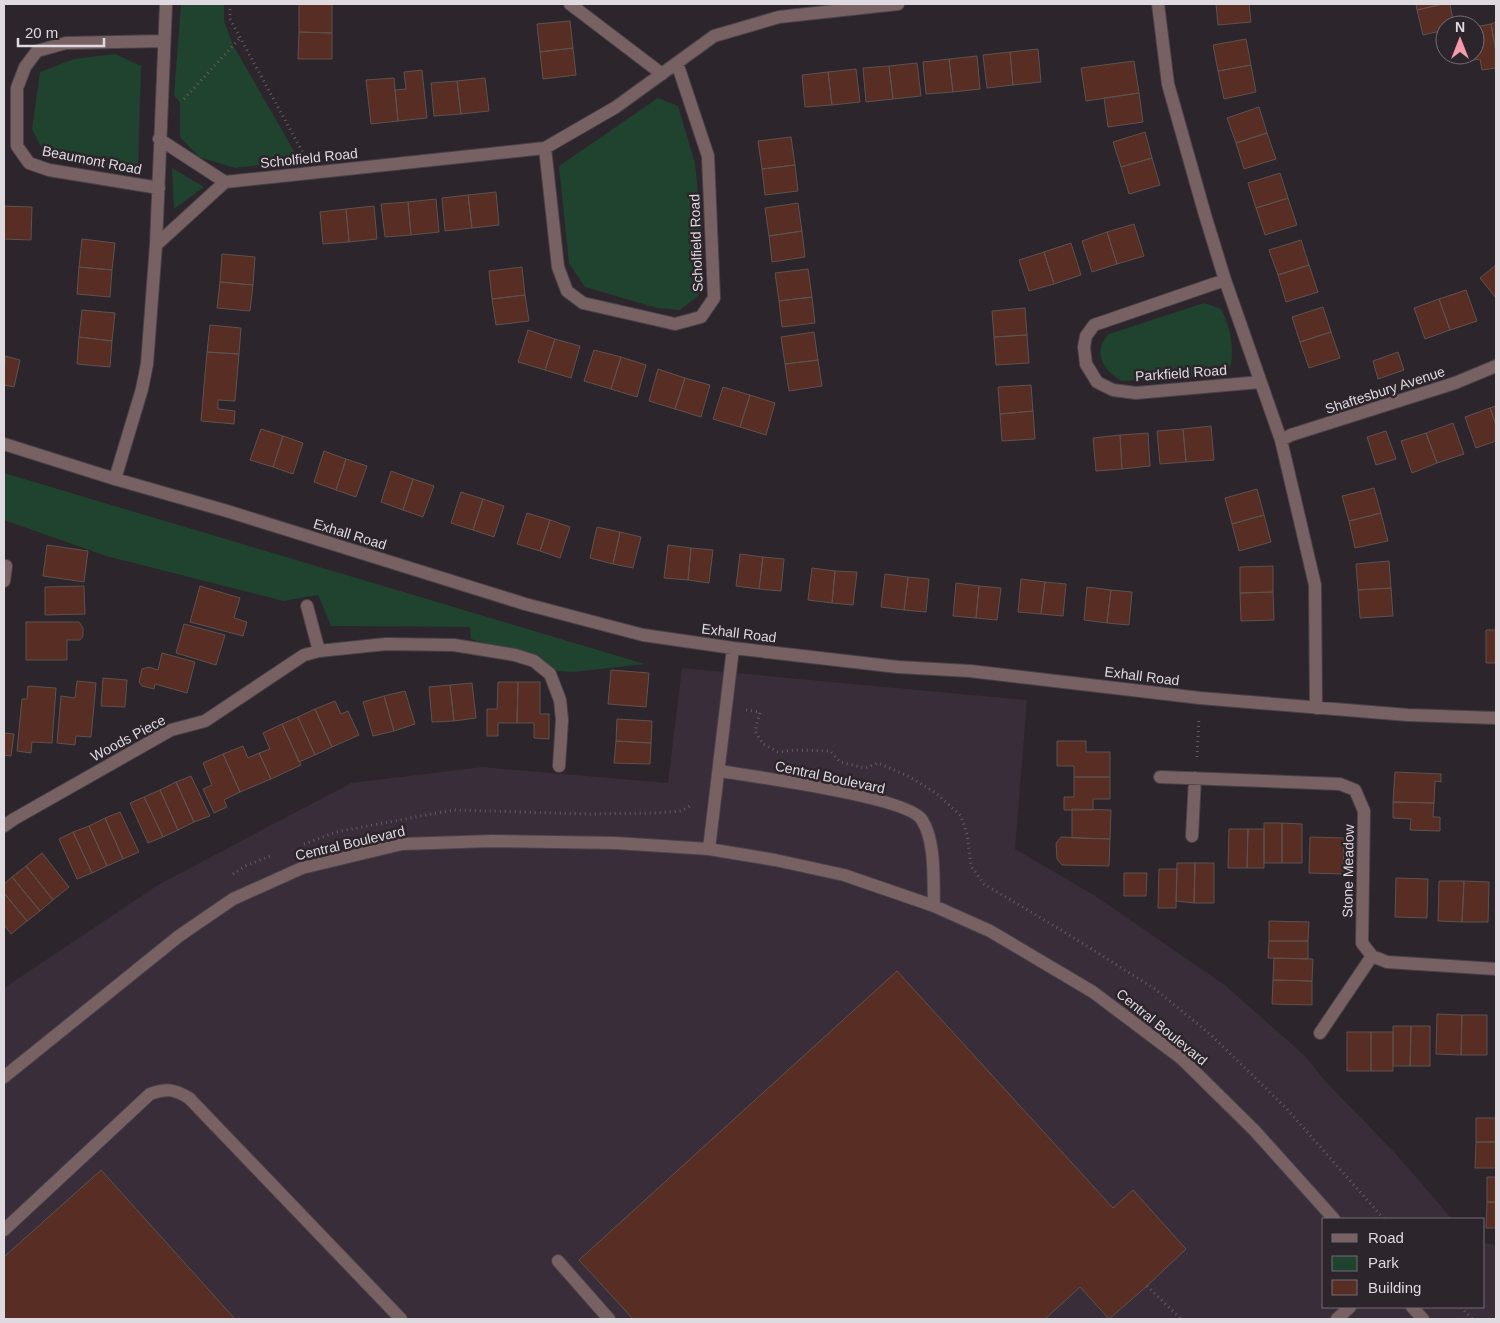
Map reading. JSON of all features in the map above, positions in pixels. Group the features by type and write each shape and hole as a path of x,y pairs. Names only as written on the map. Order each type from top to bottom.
{"street":[{"name":"Beaumont Road","path":"115,479 142,389 147,364 156,245 166,4"},
{"path":"570,4 662,74"},
{"name":"Scholfield Road","path":"225,182 546,148 616,108 714,36 778,17 898,4"},
{"path":"1158,4 1168,84 1225,280 1281,440 1314,584 1316,708"},
{"name":"Beaumont Road","path":"158,188 49,170 29,163 17,146 17,88 25,67 37,51 66,43 164,41"},
{"name":"Scholfield Road","path":"546,148 558,267 567,291 583,303 674,324 701,317 714,298 708,156 677,63"},
{"path":"156,245 225,182 159,139"},
{"name":"Parkfield Road","path":"1225,280 1094,324 1086,336 1084,347 1086,364 1097,382 1113,390 1136,392 1260,382"},
{"name":"Shaftesbury Avenue","path":"1281,440 1455,383 1496,366"},
{"name":"Exhall Road","path":"4,444 525,604 643,635 733,648 898,666 970,671 1200,698 1408,715 1496,718"},
{"path":"4,581 6,566"},
{"path":"307,606 319,651"},
{"name":"Woods Piece","path":"4,826 171,730 205,721 304,656 319,651 386,644 454,645 534,661 550,674 560,700 562,720 559,766"},
{"path":"709,849 733,648"},
{"name":"Central Boulevard","path":"719,771 845,792 905,808 921,818 931,838 934,906"},
{"name":"Stone Meadow","path":"1160,776 1340,784 1356,790 1364,811 1362,943 1372,956"},
{"path":"1192,836 1196,778"},
{"name":"Central Boulevard","path":"4,1077 179,936 233,898 302,868 402,844 492,841 616,843 709,849 775,860 844,875 934,906 990,931 1093,992 1182,1059 1255,1131 1333,1218"},
{"path":"1320,1033 1372,956 1387,962 1496,969"},
{"path":"4,1230 150,1094 163,1090 177,1090 190,1098 401,1319"},
{"path":"558,1261 609,1319"},
{"path":"1337,1319 1349,1308"},
{"path":"1413,1308 1423,1319"}],"path":[{"path":"230,4 230,19 314,173"},
{"path":"160,122 240,38"},
{"path":"1196,778 1200,698"},
{"path":"726,706 760,712 755,731 763,744 778,752 795,750 830,751 840,762 865,768 878,764 908,776 936,793 961,816 967,834 971,866 984,884 1155,989 1211,1035 1286,1108 1383,1218"},
{"path":"300,846 336,832 453,810 589,814 656,813 681,811 692,806 694,800"},
{"path":"230,876 245,866 281,852"},
{"path":"1148,1286 1180,1319"},
{"path":"1462,1308 1472,1319"}],"shaded area":[{"path":"682,668 1027,700 1015,849 1097,897 1226,986 1305,1056 1326,1082 1396,1154 1451,1218 1322,1218 1322,1308 1485,1308 1485,1243 1496,1245 1496,1319 4,1319 4,988 158,885 351,783 482,767 668,783"}],"green space":[{"path":"181,4 224,4 224,21 233,45 299,160 235,168 199,157 180,137 180,103 174,95"},
{"path":"115,54 141,66 138,167 70,163 44,153 32,129 40,72 74,59"},
{"path":"658,98 678,106 695,163 702,235 703,283 698,296 680,310 657,308 585,287 569,263 559,166"},
{"path":"172,168 204,187 174,209"},
{"path":"1204,303 1221,309 1229,329 1232,343 1231,365 1223,371 1207,376 1122,381 1109,372 1100,354 1104,340 1109,334"},
{"path":"4,473 645,664 573,672 558,671 471,639 470,627 331,626 318,595 284,601 106,556 4,520"}],"building":[{"path":"299,4 332,4 332,33 299,32"},
{"path":"1216,4 1249,4 1251,22 1218,25"},
{"path":"1416,4 1443,4 1417,10"},
{"path":"1450,4 1452,15 1435,15 1435,32 1423,35 1417,10"},
{"path":"570,21 573,48 540,52 537,24"},
{"path":"1496,22 1496,52 1491,24"},
{"path":"1491,24 1496,52 1496,68 1482,70 1481,65 1485,65 1485,25"},
{"path":"299,32 332,33 332,59 298,59"},
{"path":"1246,39 1251,65 1218,71 1213,45"},
{"path":"573,48 576,75 543,79 540,52"},
{"path":"1038,49 1041,82 1013,85 1010,52"},
{"path":"1010,52 1013,85 987,88 983,55"},
{"path":"977,56 980,89 953,92 949,59"},
{"path":"949,59 953,92 926,94 923,62"},
{"path":"1134,61 1139,93 1086,101 1081,68"},
{"path":"917,63 921,96 893,99 889,66"},
{"path":"1251,65 1256,92 1224,99 1218,71"},
{"path":"889,66 893,99 866,102 863,68"},
{"path":"856,69 860,102 832,105 828,72"},
{"path":"422,70 427,118 398,121 395,90 406,89 404,72"},
{"path":"828,72 832,105 805,107 802,75"},
{"path":"394,78 398,121 371,124 366,80"},
{"path":"485,78 489,111 461,114 457,81"},
{"path":"457,81 461,114 434,116 431,83"},
{"path":"1139,93 1143,122 1108,127 1104,98"},
{"path":"1259,107 1267,133 1236,143 1227,118"},
{"path":"1145,132 1152,158 1121,167 1113,142"},
{"path":"1267,133 1276,159 1244,169 1236,143"},
{"path":"791,137 795,165 762,169 758,141"},
{"path":"1152,158 1160,185 1129,194 1121,167"},
{"path":"795,165 798,191 765,195 762,169"},
{"path":"1280,173 1288,198 1256,208 1248,183"},
{"path":"496,192 499,225 472,228 468,195"},
{"path":"468,195 472,228 445,231 442,198"},
{"path":"1288,198 1297,225 1265,235 1256,208"},
{"path":"436,199 439,232 411,235 408,202"},
{"path":"408,202 411,235 385,237 381,204"},
{"path":"798,203 802,231 769,236 765,208"},
{"path":"4,206 32,207 31,240 4,239"},
{"path":"374,206 377,239 349,242 346,209"},
{"path":"346,209 349,242 323,244 320,212"},
{"path":"1134,224 1144,256 1117,264 1107,232"},
{"path":"802,231 805,257 772,262 769,236"},
{"path":"1107,232 1117,264 1092,272 1082,241"},
{"path":"82,239 115,243 112,270 79,267"},
{"path":"1301,240 1309,265 1278,275 1269,250"},
{"path":"1071,243 1081,275 1054,284 1044,252"},
{"path":"1044,252 1054,284 1029,291 1019,260"},
{"path":"222,254 255,257 253,285 220,282"},
{"path":"1309,265 1318,292 1286,302 1278,275"},
{"path":"1496,265 1496,298 1480,278"},
{"path":"79,267 112,270 110,297 77,294"},
{"path":"522,267 525,295 492,299 489,271"},
{"path":"808,269 812,297 779,301 775,273"},
{"path":"220,282 253,285 250,311 217,308"},
{"path":"1466,290 1477,321 1450,330 1439,299"},
{"path":"525,295 529,321 496,325 492,299"},
{"path":"812,297 815,323 782,327 779,301"},
{"path":"1439,299 1450,330 1425,339 1414,308"},
{"path":"1323,307 1331,332 1300,342 1292,317"},
{"path":"1025,308 1027,335 994,337 992,311"},
{"path":"82,310 115,313 112,341 79,337"},
{"path":"210,325 241,328 239,354 207,352"},
{"path":"528,330 555,339 545,370 518,362"},
{"path":"814,332 818,360 785,364 781,337"},
{"path":"1331,332 1340,358 1309,368 1300,342"},
{"path":"1027,335 1029,363 996,365 994,337"},
{"path":"79,337 112,341 110,367 77,364"},
{"path":"555,339 580,346 571,378 545,370"},
{"path":"594,350 621,357 611,389 584,381"},
{"path":"207,352 239,354 235,401 218,400 218,409 235,411 234,424 201,421"},
{"path":"1398,352 1404,370 1378,379 1373,361"},
{"path":"5,356 20,360 14,387 4,385"},
{"path":"621,357 646,365 637,397 611,389"},
{"path":"818,360 822,386 789,391 785,364"},
{"path":"658,369 685,378 675,409 649,401"},
{"path":"685,378 710,385 701,417 675,409"},
{"path":"1031,385 1033,411 1000,414 998,387"},
{"path":"723,387 750,395 740,427 713,419"},
{"path":"750,395 775,403 766,435 740,427"},
{"path":"1496,406 1496,425 1490,408"},
{"path":"1490,408 1496,425 1496,441 1476,448 1465,417"},
{"path":"1033,411 1035,439 1002,441 1000,414"},
{"path":"1453,423 1464,454 1437,463 1426,433"},
{"path":"1211,426 1214,460 1186,462 1183,429"},
{"path":"261,429 283,436 273,467 250,460"},
{"path":"1183,429 1186,462 1160,464 1157,431"},
{"path":"1386,431 1396,459 1376,465 1367,437"},
{"path":"1148,433 1150,466 1122,469 1120,435"},
{"path":"1426,433 1437,463 1412,473 1401,441"},
{"path":"1120,435 1122,469 1096,471 1093,438"},
{"path":"283,436 303,443 293,474 273,467"},
{"path":"324,451 346,459 336,490 314,482"},
{"path":"346,459 367,466 356,497 336,490"},
{"path":"391,471 413,479 403,510 381,502"},
{"path":"413,479 434,486 423,517 403,510"},
{"path":"1374,488 1381,513 1349,521 1342,496"},
{"path":"1257,489 1264,515 1232,524 1225,498"},
{"path":"461,492 483,499 473,530 451,523"},
{"path":"483,499 504,506 494,537 473,530"},
{"path":"527,513 550,520 540,551 517,544"},
{"path":"1381,513 1388,541 1355,548 1349,521"},
{"path":"1264,515 1271,542 1239,551 1232,524"},
{"path":"550,520 570,527 560,558 540,551"},
{"path":"597,527 620,532 613,564 590,558"},
{"path":"620,532 641,537 633,568 613,564"},
{"path":"47,545 88,551 84,582 43,576"},
{"path":"668,545 691,548 688,580 664,578"},
{"path":"691,548 713,550 709,583 688,580"},
{"path":"740,554 763,557 759,589 736,586"},
{"path":"763,557 784,559 781,591 759,589"},
{"path":"1389,561 1391,588 1358,590 1356,564"},
{"path":"1273,566 1273,592 1240,593 1240,567"},
{"path":"812,568 835,571 832,603 808,600"},
{"path":"835,571 857,572 853,605 832,603"},
{"path":"885,574 908,577 904,610 881,607"},
{"path":"908,577 929,579 926,612 904,610"},
{"path":"1021,579 1045,582 1041,614 1018,612"},
{"path":"1045,582 1066,584 1063,616 1041,614"},
{"path":"956,583 979,586 976,618 953,616"},
{"path":"84,586 85,614 45,615 45,587"},
{"path":"200,586 240,598 234,618 247,622 243,636 190,622"},
{"path":"979,586 1001,588 997,620 976,618"},
{"path":"1087,587 1111,590 1107,623 1084,620"},
{"path":"1391,588 1393,616 1360,618 1358,590"},
{"path":"1111,590 1132,592 1129,625 1107,623"},
{"path":"1273,592 1274,620 1241,621 1240,593"},
{"path":"26,622 79,622 83,628 83,636 80,640 67,640 67,660 26,660"},
{"path":"184,624 225,635 216,665 176,653"},
{"path":"1486,630 1496,630 1496,663 1486,663"},
{"path":"162,653 195,662 187,693 155,684 154,689 142,686 139,682 142,669 149,667 158,670"},
{"path":"611,670 649,673 646,707 608,704"},
{"path":"103,678 127,680 125,707 101,706"},
{"path":"77,681 96,683 91,737 76,736 75,745 57,743 61,696 75,698"},
{"path":"498,682 518,682 517,723 498,723 498,736 487,736 487,709 497,709"},
{"path":"518,682 540,682 540,714 549,714 549,739 534,738 534,723 517,723"},
{"path":"472,683 476,718 454,721 450,685"},
{"path":"450,685 454,721 432,722 429,687"},
{"path":"28,686 56,688 52,743 32,742 31,753 17,751 22,699 27,699"},
{"path":"405,691 415,724 394,731 384,696"},
{"path":"384,696 394,731 373,736 363,702"},
{"path":"335,701 341,714 348,711 359,735 332,747 315,709"},
{"path":"315,709 332,747 315,755 298,717"},
{"path":"298,717 315,755 299,762 282,724"},
{"path":"617,719 652,721 651,743 616,741"},
{"path":"282,724 301,765 271,779 259,753 270,749 263,733"},
{"path":"4,733 14,734 11,756 4,755"},
{"path":"616,741 651,743 650,764 614,763"},
{"path":"1057,741 1086,741 1086,752 1110,752 1110,777 1074,777 1074,766 1057,766"},
{"path":"243,746 248,758 259,753 271,779 240,792 223,754"},
{"path":"223,754 240,792 224,800 227,807 214,813 203,789 212,785 203,763"},
{"path":"1395,772 1441,774 1441,782 1435,781 1434,803 1393,802"},
{"path":"191,776 210,816 194,822 176,782"},
{"path":"1074,777 1110,777 1110,799 1093,799 1093,810 1064,810 1064,797 1074,797"},
{"path":"176,782 194,822 178,830 160,790"},
{"path":"160,790 178,830 163,837 144,797"},
{"path":"144,797 163,837 148,843 130,803"},
{"path":"1393,802 1434,803 1433,817 1440,817 1440,831 1410,830 1411,819 1393,818"},
{"path":"1072,809 1111,810 1110,839 1072,838"},
{"path":"120,812 139,852 123,859 105,818"},
{"path":"105,818 123,859 107,866 89,826"},
{"path":"1264,823 1282,823 1282,863 1264,863"},
{"path":"1282,823 1302,824 1302,863 1282,863"},
{"path":"89,826 107,866 92,873 73,832"},
{"path":"1229,829 1248,829 1247,868 1228,868"},
{"path":"1248,829 1264,829 1264,868 1247,868"},
{"path":"73,832 92,873 77,879 59,839"},
{"path":"1061,837 1110,839 1109,866 1062,865 1057,859 1056,843"},
{"path":"1310,837 1344,838 1343,874 1309,873"},
{"path":"42,853 69,887 53,900 26,866"},
{"path":"1177,863 1195,863 1194,903 1176,901"},
{"path":"1195,863 1214,863 1214,903 1194,903"},
{"path":"26,866 53,900 40,911 12,877"},
{"path":"1159,869 1177,869 1176,908 1158,908"},
{"path":"1124,873 1147,873 1146,896 1124,896"},
{"path":"12,877 40,911 27,921 4,893 4,884"},
{"path":"1396,878 1428,879 1427,918 1395,917"},
{"path":"1439,881 1464,881 1462,922 1438,921"},
{"path":"1464,881 1489,882 1488,922 1462,922"},
{"path":"4,893 27,921 11,934 4,925"},
{"path":"1269,921 1309,922 1308,941 1269,941"},
{"path":"1269,941 1308,941 1308,959 1268,958"},
{"path":"1274,958 1313,959 1312,981 1273,980"},
{"path":"897,971 1113,1208 1133,1190 1186,1249 1109,1319 1080,1287 1045,1319 633,1319 579,1260"},
{"path":"1273,980 1312,981 1312,1005 1272,1004"},
{"path":"1437,1014 1462,1015 1461,1055 1436,1054"},
{"path":"1462,1015 1487,1015 1487,1055 1461,1055"},
{"path":"1393,1026 1411,1026 1410,1066 1393,1066"},
{"path":"1411,1026 1430,1026 1430,1066 1410,1066"},
{"path":"1347,1032 1371,1032 1371,1071 1347,1071"},
{"path":"1371,1032 1393,1032 1393,1071 1371,1071"},
{"path":"1476,1118 1496,1118 1496,1142 1476,1142"},
{"path":"1476,1142 1496,1142 1496,1168 1475,1168"},
{"path":"101,1170 235,1319 4,1319 4,1257"},
{"path":"1487,1177 1496,1177 1496,1202 1487,1202"},
{"path":"1487,1202 1496,1202 1496,1228 1486,1228"}]}
